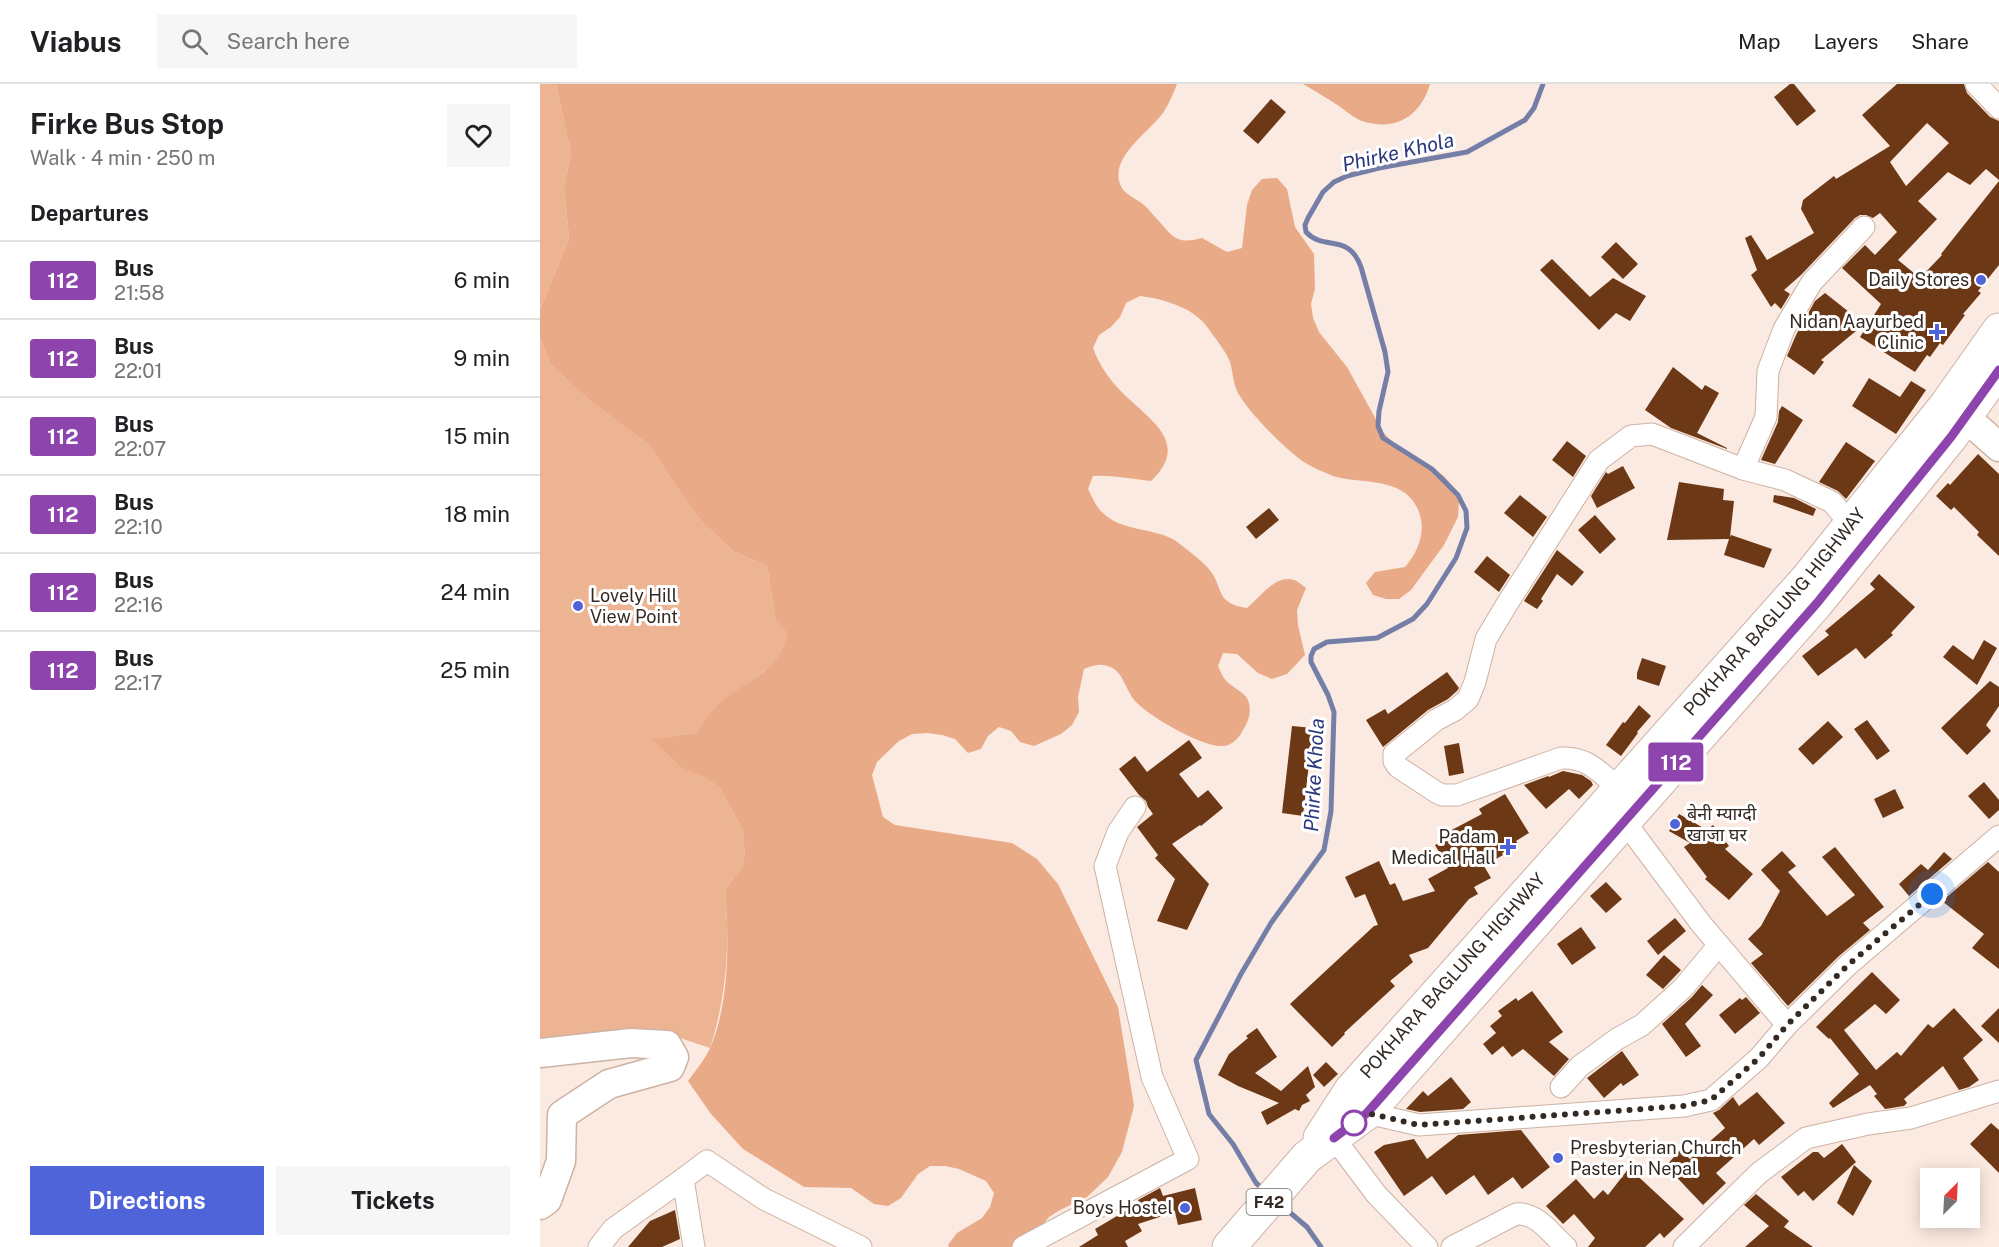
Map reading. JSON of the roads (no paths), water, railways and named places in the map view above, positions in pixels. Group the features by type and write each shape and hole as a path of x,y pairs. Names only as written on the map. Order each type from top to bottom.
{"highway":[{"name":"POKHARA BAGLUNG HIGHWAY","path":"1334,1138 1367,1113 1617,812 1851,525 1946,405 1999,330"},
{"name":"POKHARA BAGLUNG HIGHWAY","path":"1307,1157 1351,1090 1817,603 1965,417 1999,369"},
{"name":"F42","path":"1230,1247 1307,1157 1334,1138"}],"street":[{"path":"1976,84 1999,108"},
{"path":"1743,469 1766,417 1768,371 1784,329 1812,282 1864,227"},
{"path":"1965,417 1999,447"},
{"path":"1787,1025 1718,946 1617,812 1610,781 1589,763 1574,757 1562,758 1457,795 1443,795 1398,766 1394,761 1394,754 1436,720 1455,710 1468,699 1475,682 1486,639 1535,559 1599,460 1631,436 1652,434 1743,469 1785,480 1832,502 1851,525"},
{"path":"1023,1247 1188,1159 1152,1077 1106,866 1118,832 1135,807"},
{"path":"1367,1113 1419,1125 1684,1106 1711,1100 1759,1058 1787,1025 1848,965 1999,836"},
{"path":"1561,1087 1580,1066 1617,1039 1642,1025 1683,988 1718,946"},
{"path":"540,1053 631,1042 667,1045 674,1057 670,1067 609,1084 562,1115 561,1161 547,1200 540,1205"},
{"path":"1684,1247 1759,1173 1806,1138 1868,1124 1911,1118 1999,1091"},
{"path":"1334,1138 1418,1245"},
{"path":"599,1247 613,1229 707,1161 764,1199 861,1247"},
{"path":"683,1179 694,1247"},
{"path":"1452,1247 1516,1214 1525,1213 1534,1216 1566,1247"}],"waterway":[{"name":"Phirke Khola","path":"1264,1190 1256,1183 1233,1144 1209,1114 1196,1060 1241,974 1271,923 1324,850 1331,811 1334,712 1311,662 1311,656 1314,649 1327,642 1377,638 1413,619 1427,604 1456,558 1467,528 1466,511 1458,495 1432,469 1383,438 1378,426 1379,411 1388,372 1385,352 1361,267 1350,250 1313,238 1306,232 1305,225 1323,192 1334,182 1347,176 1379,168 1467,152 1525,120 1534,108 1543,84"},
{"name":"Phirke Khola","path":"1280,1204 1307,1227 1321,1247"}],"place":[{"name":"Daily Stores","path":"1981,280"},
{"name":"Nidan Aayurbed Clinic","path":"1937,332"},
{"name":"Lovely Hill View Point","path":"578,606"},
{"name":"बेनी म्याग्दी खाजा घर","path":"1675,824"},
{"name":"Padam Medical Hall","path":"1508,847"},
{"name":"Presbyterian Church Paster in Nepal","path":"1558,1158"},
{"name":"Boys Hostel","path":"1185,1208"}]}
